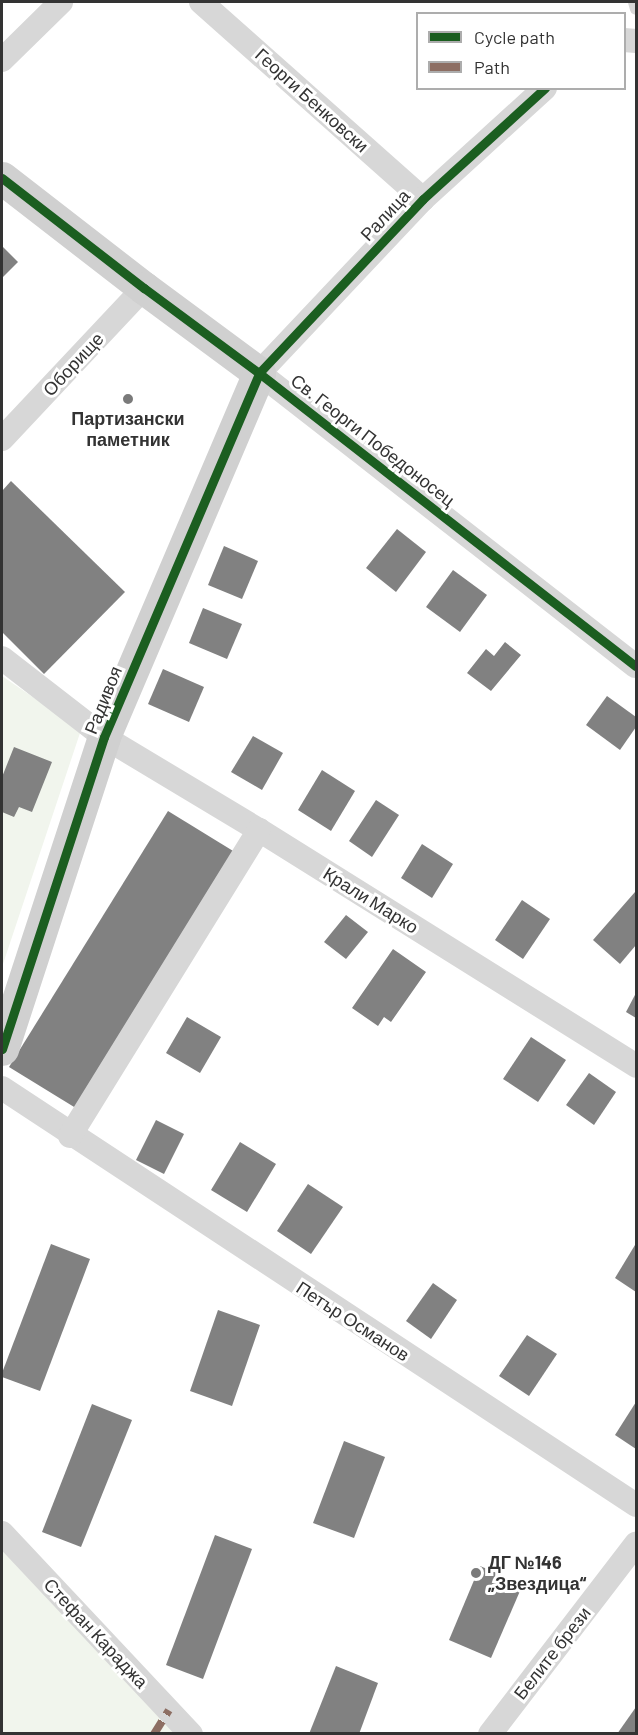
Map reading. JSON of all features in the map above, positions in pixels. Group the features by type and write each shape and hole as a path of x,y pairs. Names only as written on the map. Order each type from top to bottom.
{"street":[{"path":"2,60 61,2"},
{"name":"Георги Бенковски","path":"201,2 423,199"},
{"name":"Ралица","path":"259,373 423,199 543,90"},
{"name":"Св. Георги Победоносец","path":"2,178 259,373 636,666"},
{"name":"Оборище","path":"2,439 144,288"},
{"name":"Радивоя","path":"2,1049 104,737 259,373"},
{"path":"2,658 104,737"},
{"name":"Крали Марко","path":"104,737 259,830 636,1066"},
{"path":"70,1136 259,830"},
{"name":"Петър Османов","path":"2,1088 70,1136 636,1506"},
{"name":"Стефан Караджа","path":"2,1533 191,1734"},
{"name":"Белите брези","path":"490,1734 636,1544"}],"lane":[{"path":"634,2 636,9"}],"shaded area":[{"path":"2,676 81,730 2,967"},
{"path":"2,1533 191,1733 2,1733"}],"building":[{"path":"2,246 18,262 2,278"},
{"path":"11,481 125,592 44,674 2,632 2,491"},
{"path":"397,529 426,552 396,592 366,568"},
{"path":"224,546 258,561 242,599 208,585"},
{"path":"453,570 487,595 460,632 426,607"},
{"path":"203,608 242,624 227,659 189,643"},
{"path":"505,642 521,655 491,691 467,673 486,649 494,656"},
{"path":"163,669 204,687 189,722 148,704"},
{"path":"607,696 636,717 636,727 620,750 586,725"},
{"path":"253,736 283,753 262,790 231,772"},
{"path":"14,747 52,762 32,812 19,807 14,817 2,812 2,777"},
{"path":"322,770 355,791 331,831 298,810"},
{"path":"376,800 399,815 372,857 349,841"},
{"path":"168,811 238,854 79,1110 9,1067"},
{"path":"422,844 453,864 432,898 401,878"},
{"path":"635,892 636,945 620,964 593,940"},
{"path":"522,900 550,919 523,959 495,940"},
{"path":"346,915 368,932 346,959 324,942"},
{"path":"393,949 426,972 391,1022 384,1017 378,1026 352,1008"},
{"path":"636,993 636,1018 626,1012"},
{"path":"187,1017 221,1037 200,1073 166,1053"},
{"path":"531,1037 566,1060 538,1102 503,1079"},
{"path":"589,1073 616,1092 594,1125 566,1105"},
{"path":"156,1120 184,1134 164,1174 136,1160"},
{"path":"240,1142 276,1164 247,1212 211,1190"},
{"path":"308,1184 343,1207 311,1254 277,1231"},
{"path":"51,1244 90,1259 40,1391 2,1377 2,1373"},
{"path":"636,1246 636,1292 615,1278"},
{"path":"433,1283 457,1300 431,1339 406,1321"},
{"path":"218,1310 260,1325 232,1406 190,1391"},
{"path":"527,1335 557,1354 529,1396 499,1376"},
{"path":"636,1402 636,1449 615,1435"},
{"path":"92,1404 132,1420 81,1547 42,1532"},
{"path":"344,1441 385,1457 354,1538 313,1523"},
{"path":"215,1535 252,1549 203,1679 166,1665"},
{"path":"480,1566 523,1584 491,1658 449,1640"},
{"path":"336,1666 378,1683 359,1734 309,1734"},
{"path":"636,1707 636,1734 617,1734"}],"marked path":[{"path":"154,1734 169,1710"}],"cycle path":[{"path":"2,1049 104,737 259,373 423,199 543,90"},
{"path":"2,178 259,373 636,666"}],"place":[{"name":"Партизански паметник","path":"128,399"},
{"name":"ДГ №146 „Звездица“","path":"476,1573"}]}
